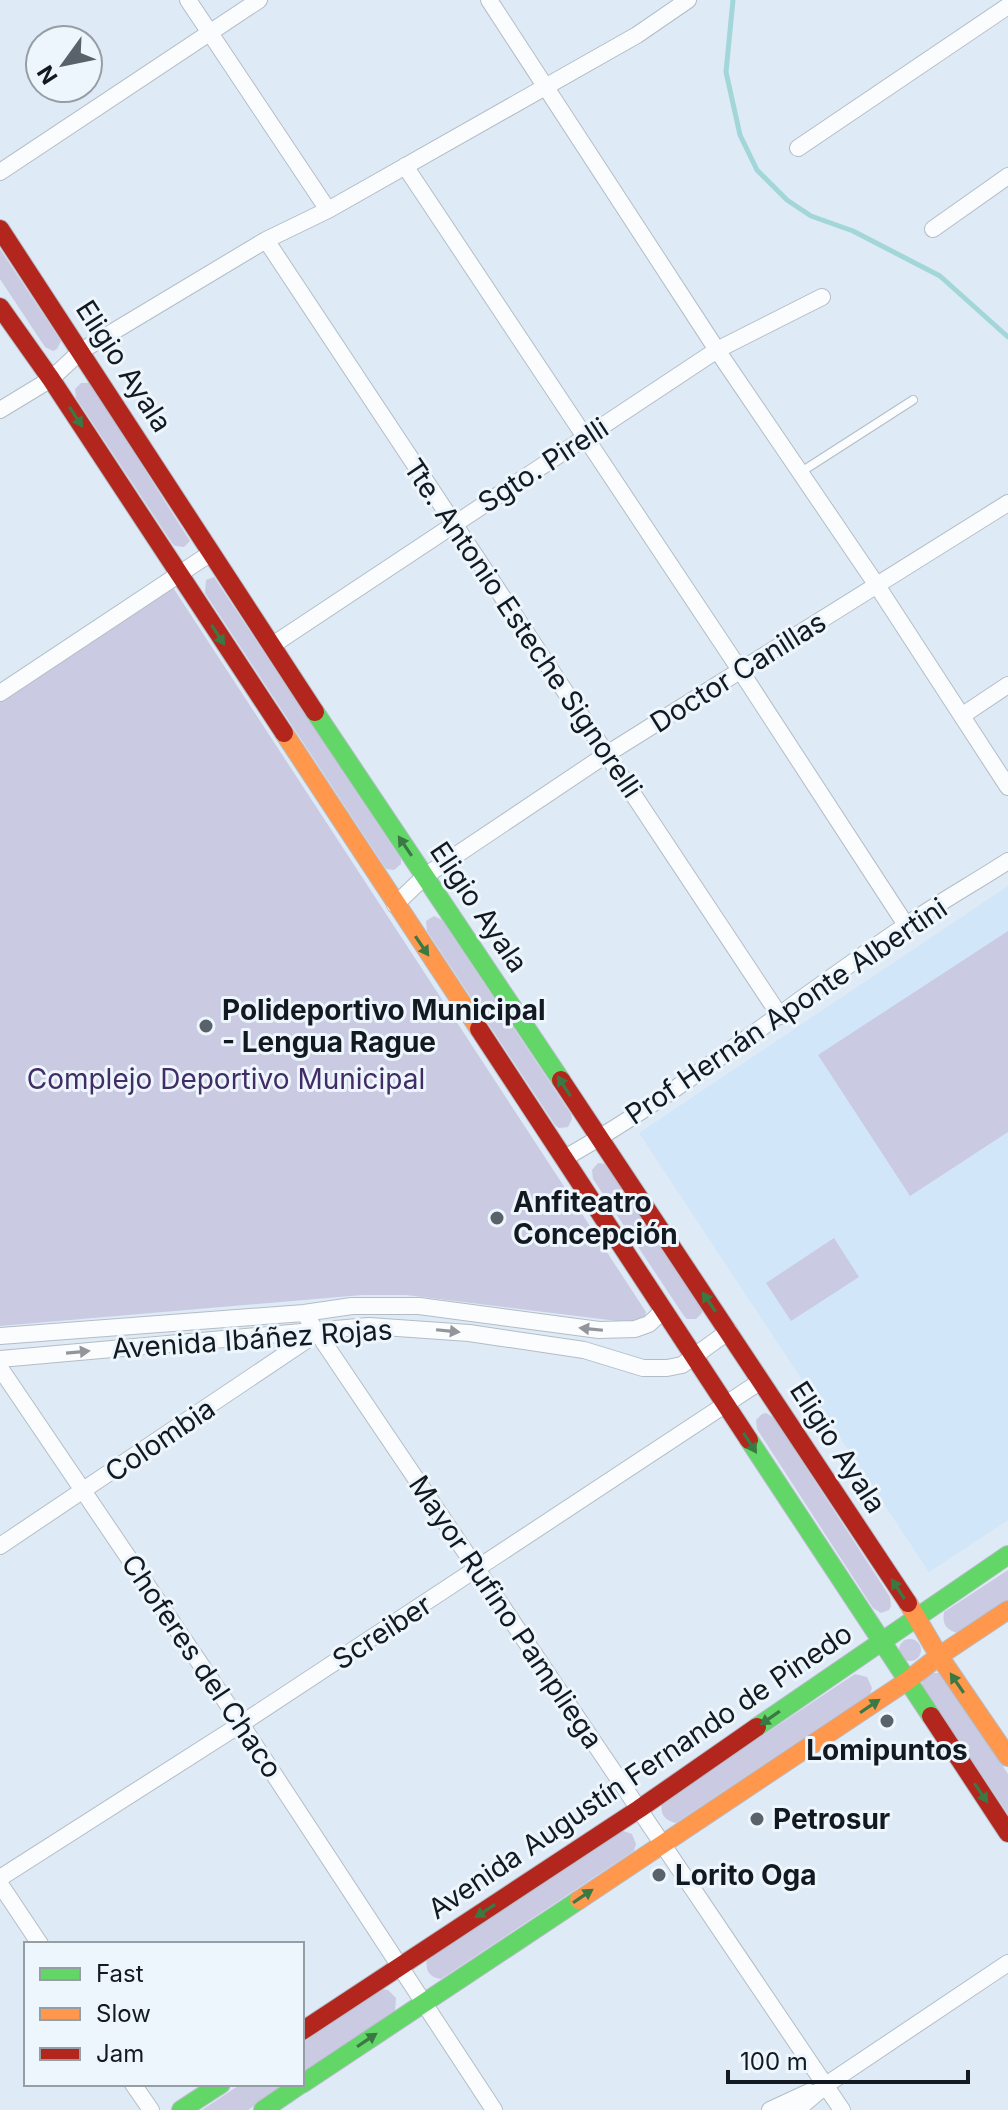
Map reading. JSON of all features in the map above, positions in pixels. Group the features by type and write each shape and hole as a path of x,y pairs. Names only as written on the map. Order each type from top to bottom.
{"street":[{"path":"188,0 328,210"},
{"path":"0,172 259,0"},
{"path":"489,0 1008,787"},
{"path":"0,410 51,379 81,351 266,240 328,210 637,35 688,0"},
{"path":"798,148 1008,6"},
{"path":"405,166 906,925"},
{"path":"933,229 1008,176"},
{"name":"Eligio Ayala","path":"0,229 271,646 729,1331 1008,1757"},
{"name":"Tte. Antonio Esteche Signorelli","path":"266,240 780,1016"},
{"name":"Sgto. Pirelli","path":"271,646 717,350 822,297"},
{"path":"0,307 51,379 1008,1833"},
{"name":"Doctor Canillas","path":"395,905 425,876 607,754 1008,503"},
{"path":"0,693 211,553"},
{"path":"963,715 1008,685"},
{"name":"Prof Hernán Aponte Albertini","path":"563,1159 599,1139 780,1016 906,925 1008,861"},
{"name":"Avenida Ibáñez Rojas","path":"0,1336 304,1313 352,1306 419,1306 599,1330 635,1329 649,1324 663,1311"},
{"name":"Mayor Rufino Pampliega","path":"304,1313 842,2110"},
{"name":"Avenida Ibáñez Rojas","path":"0,1359 369,1326 469,1333 584,1350 643,1368 682,1365 729,1331"},
{"name":"Colombia","path":"0,1546 318,1332"},
{"name":"Choferes del Chaco","path":"0,1368 241,1724 494,2110"},
{"name":"Screiber","path":"0,1881 761,1381"},
{"name":"Avenida Augustín Fernando de Pinedo","path":"304,2030 639,1809 1008,1555"},
{"path":"304,2083 907,1681 1008,1610"},
{"path":"0,1881 39,1942"},
{"path":"797,2110 826,2085 1008,1963"},
{"path":"770,2110 826,2085"},
{"path":"134,2086 151,2110"},
{"path":"181,2110 218,2086"},
{"path":"263,2110 299,2086"}],"lane":[{"path":"801,472 913,400"}],"shaded area":[{"path":"1008,886 1008,1520 929,1572 639,1133"}],"green space":[{"path":"0,249 61,341 57,349 53,351 45,347 0,279"},
{"path":"81,383 90,383 190,541 184,547 172,543 76,398 75,389"},
{"path":"214,577 401,859 401,864 394,870 386,869 205,593 206,580"},
{"name":"Complejo Deportivo Municipal","path":"172,586 646,1312 645,1317 637,1322 617,1321 406,1295 362,1295 0,1326 0,702"},
{"path":"434,916 442,920 571,1114 568,1127 555,1125 427,931 426,921"},
{"path":"1008,931 1008,1132 910,1196 818,1055"},
{"path":"598,1163 607,1164 702,1309 696,1319 684,1316 593,1179 592,1170"},
{"path":"834,1238 859,1277 791,1321 766,1283"},
{"path":"766,1413 774,1418 890,1597 889,1610 881,1613 873,1608 757,1429 756,1420"},
{"path":"1008,1570 1008,1600 958,1633 948,1628 944,1623 944,1612"},
{"path":"910,1639 921,1650 910,1661 899,1650"},
{"path":"933,1673 940,1673 1008,1774 1008,1814 921,1685"},
{"path":"855,1674 867,1677 872,1688 870,1694 676,1823 664,1816 662,1802"},
{"path":"620,1830 632,1834 636,1844 634,1851 441,1979 429,1973 427,1958"},
{"path":"381,1989 388,1990 396,1998 395,2011 304,2072 304,2042"},
{"path":"238,2086 283,2086 248,2110 202,2110"}],"waterway":[{"path":"733,0 726,72 740,135 757,170 787,200 811,216 853,231 940,276 1008,337"}],"traffic: fast":[{"path":"315,712 561,1080"},
{"path":"749,1440 931,1716"},
{"path":"757,1727 1008,1555"},
{"path":"304,2083 579,1900"},
{"path":"181,2110 218,2086"},
{"path":"263,2110 298,2086"}],"traffic: slow":[{"path":"284,733 479,1029"},
{"path":"908,1603 939,1656 1008,1757"},
{"path":"579,1900 1008,1610"}],"traffic: jam":[{"path":"0,229 315,712"},
{"path":"0,307 51,379 284,733"},
{"path":"479,1029 749,1440"},
{"path":"561,1080 908,1603"},
{"path":"931,1716 1008,1833"},
{"path":"304,2030 639,1809 757,1727"}],"place":[{"name":"Polideportivo Municipal - Lengua Rague","path":"206,1026"},
{"name":"Anfiteatro Concepción","path":"497,1218"},
{"name":"Lomipuntos","path":"887,1721"},
{"name":"Petrosur","path":"757,1819"},
{"name":"Lorito Oga","path":"659,1875"}]}
